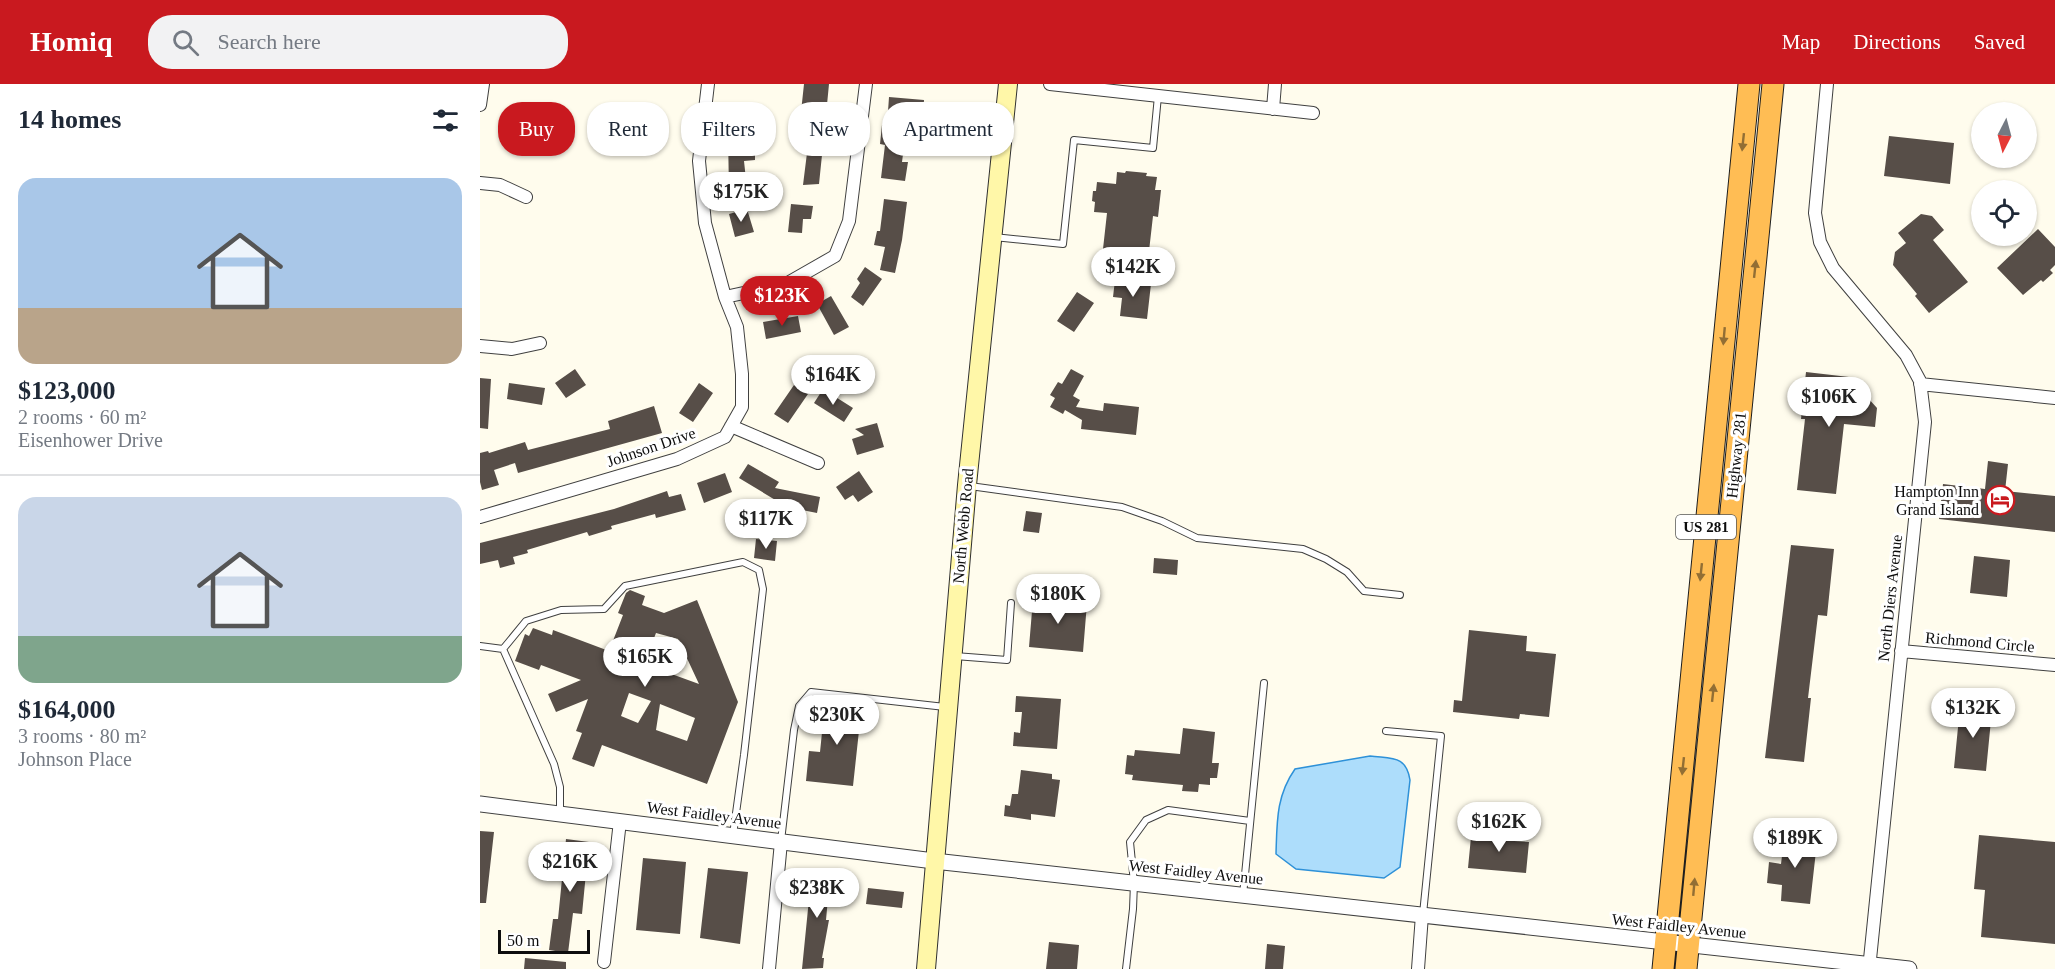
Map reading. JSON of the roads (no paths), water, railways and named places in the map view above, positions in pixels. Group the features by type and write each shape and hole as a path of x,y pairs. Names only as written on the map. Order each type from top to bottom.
{"highway":[{"name":"Highway 281","path":"1663,969 1749,84"},
{"name":"Highway 281","path":"1686,969 1773,84"}],"main road":[{"name":"North Webb Road","path":"926,969 951,656 1008,84"}],"street":[{"path":"480,105 483,84"},
{"name":"Johnson Drive","path":"480,518 677,459 725,437 742,407 742,374 737,327 725,297 705,223 700,166 708,84"},
{"path":"725,297 786,284 835,256 849,221 866,84"},
{"path":"1050,84 1313,113"},
{"path":"1273,109 1275,84"},
{"name":"North Diers Avenue","path":"1827,84 1815,213 1820,242 1833,268 1906,355 1920,384 1924,422 1869,967"},
{"path":"480,183 500,185 526,197"},
{"path":"480,346 512,349 540,343"},
{"path":"1920,384 2055,398"},
{"path":"731,426 818,462"},
{"name":"Richmond Circle","path":"1901,651 2055,665"},
{"name":"West Faidley Avenue","path":"480,804 934,861 1869,967 1909,969"},
{"path":"604,962 620,822"},
{"path":"770,969 781,842"},
{"path":"1418,969 1422,915"}],"lane":[{"path":"992,237 1063,244 1074,140 1153,148 1158,96"},
{"path":"967,485 1122,507 1162,521 1197,538 1303,549 1347,572 1364,591 1400,595"},
{"path":"503,649 526,621 561,610 604,609 625,586 743,562 759,570 763,589 733,836"},
{"path":"951,656 1007,660 1011,603"},
{"path":"480,646 503,649"},
{"path":"503,649 554,764 560,787 560,814"},
{"path":"1242,895 1264,683"},
{"path":"781,842 794,730 799,706 810,692 947,708"},
{"path":"1386,730 1441,736 1422,915"},
{"path":"1126,969 1134,883 1130,842 1146,820 1168,810 1250,821"}],"water":[{"path":"1370,756 1397,760 1405,766 1408,772 1410,780 1400,867 1384,878 1296,869 1276,854 1277,820 1281,799 1295,769"}],"place":[{"name":"Hampton Inn Grand Island","path":"2000,500"}]}
